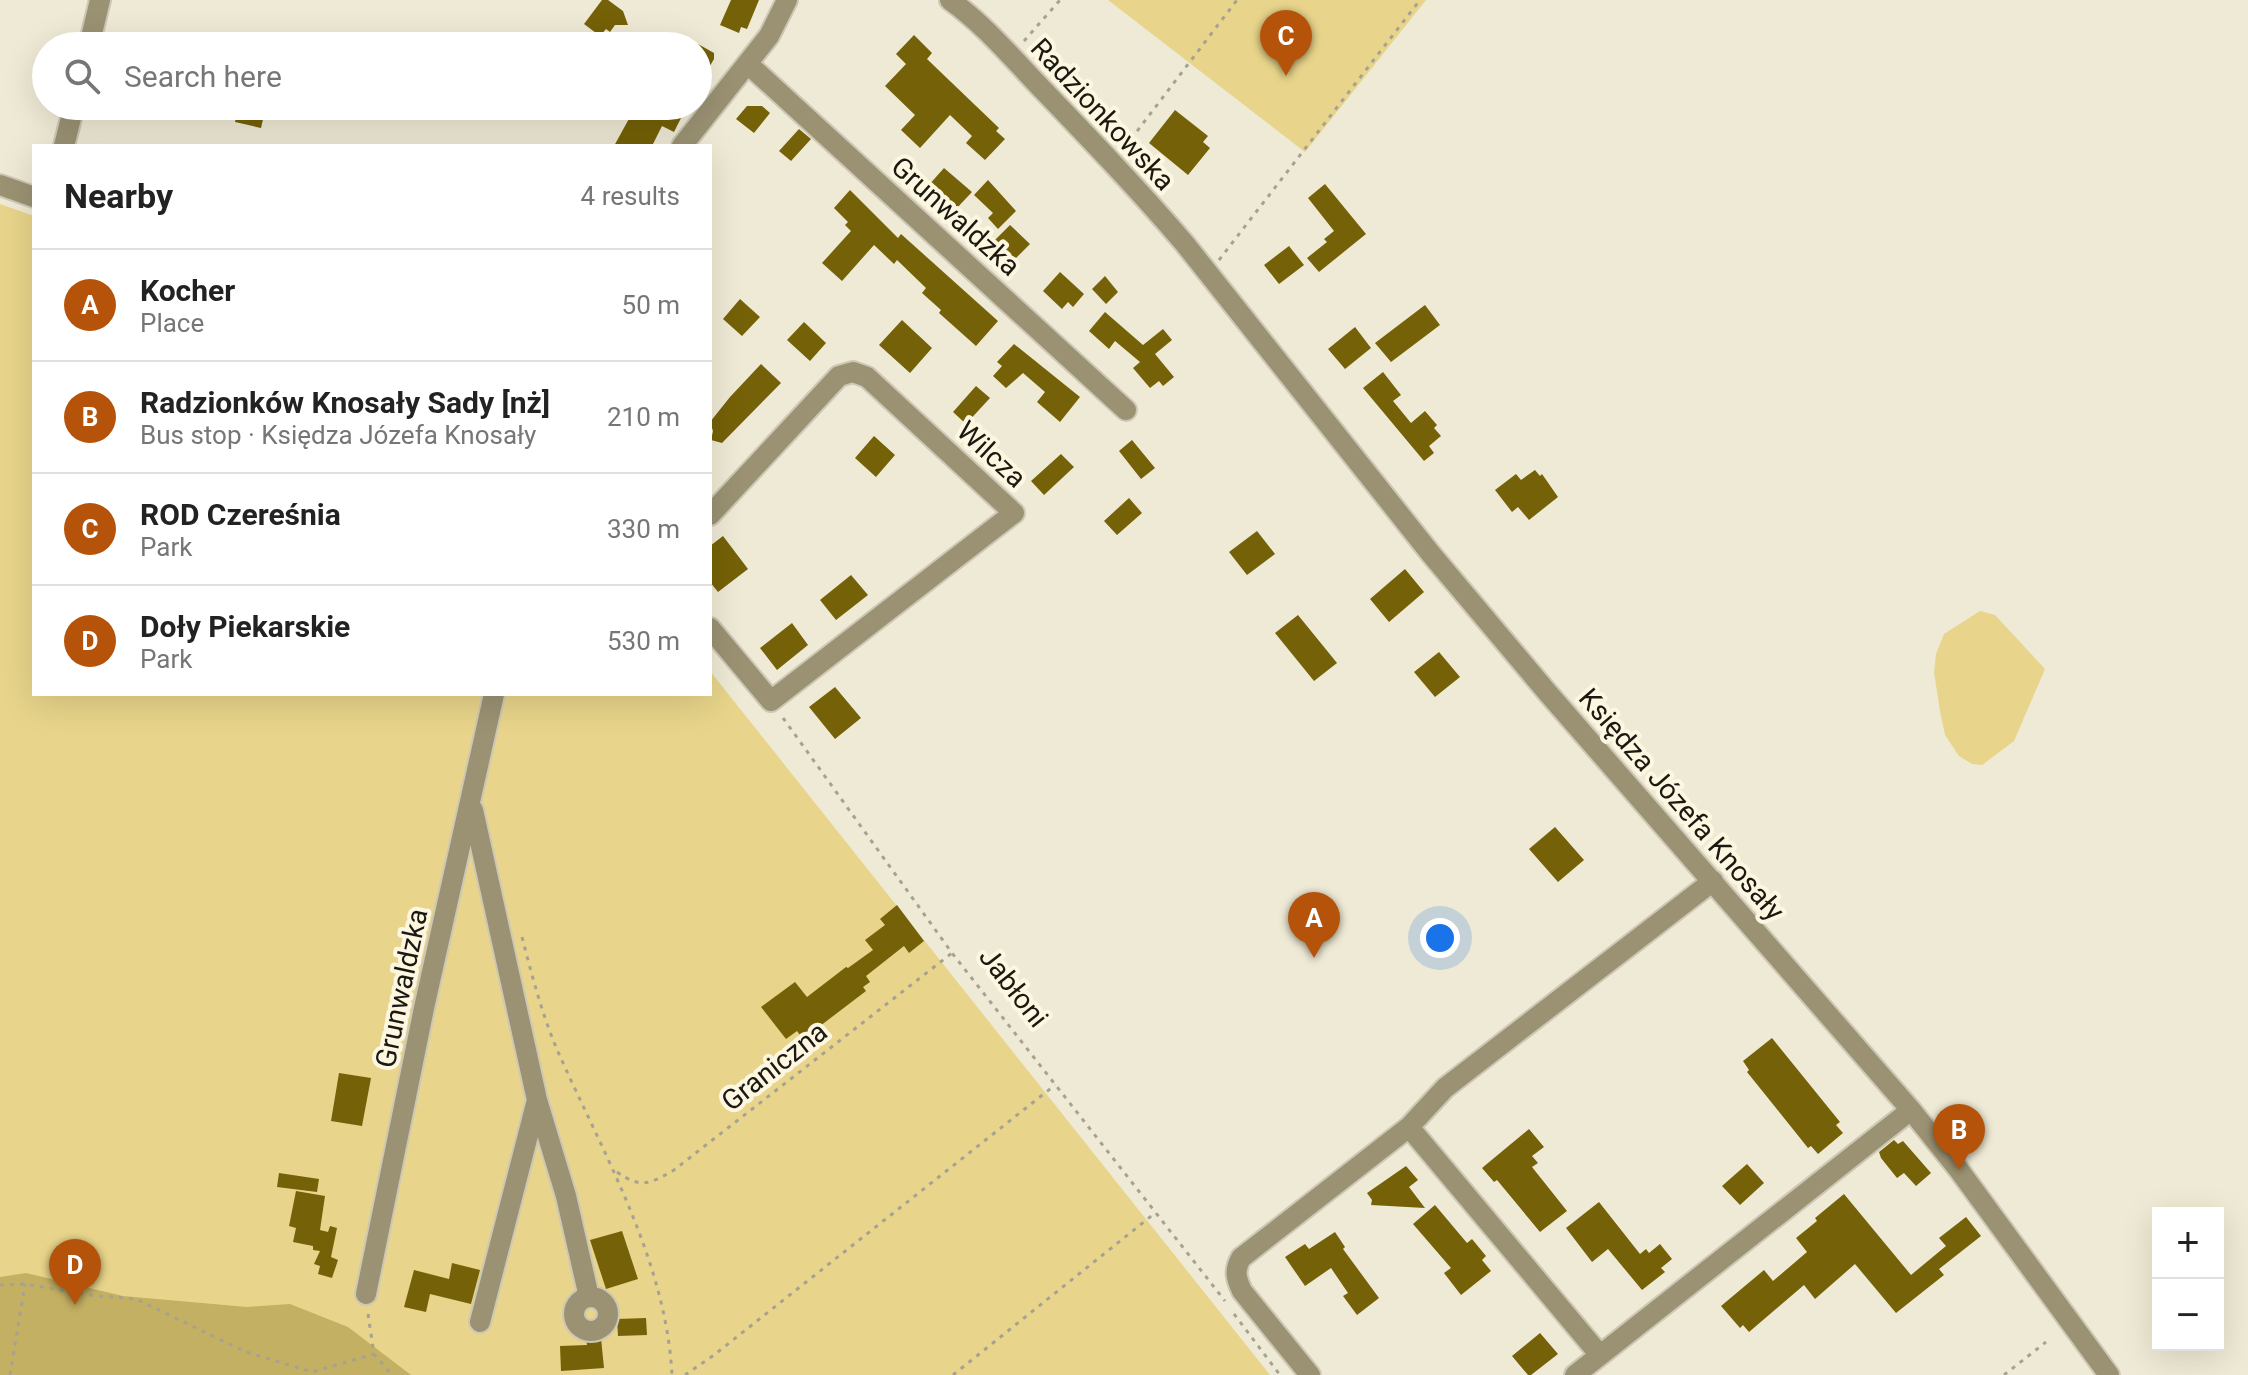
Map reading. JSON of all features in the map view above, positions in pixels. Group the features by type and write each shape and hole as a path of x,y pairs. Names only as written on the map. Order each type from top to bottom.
{"street":[{"path":"92,32 100,0"},
{"path":"712,109 769,36 787,0"},
{"name":"Radzionkowska","path":"950,0 978,23 1112,162 1209,273"},
{"name":"Grunwaldzka","path":"748,64 1126,410"},
{"path":"64,144 70,120"},
{"path":"684,144 703,120"},
{"path":"0,185 32,196"},
{"name":"Księdza Józefa Knosały","path":"1209,273 1431,554 1911,1110 1959,1170 2109,1375"},
{"name":"Wilcza","path":"712,513 839,376 853,372 867,377 1014,513 771,701"},
{"path":"712,630 771,701"},
{"name":"Grunwaldzka","path":"366,1294 424,1008 494,696"},
{"path":"472,802 537,1100 566,1196 589,1297"},
{"path":"1310,1375 1242,1291 1237,1281 1237,1265 1241,1258 1409,1127 1445,1088 1713,881"},
{"path":"480,1322 537,1100"},
{"path":"1575,1375 1911,1110"},
{"path":"1409,1127 1599,1354"}],"path":[{"path":"1010,56 1060,0"},
{"path":"1112,162 1237,0"},
{"path":"1209,273 1420,0"},
{"name":"Jabłoni","path":"771,701 952,953 1280,1375"},
{"path":"521,934 558,1051 614,1169 644,1244 663,1318 672,1375"},
{"name":"Graniczna","path":"614,1169 630,1181 647,1184 674,1170 952,953"},
{"path":"685,1375 1055,1085"},
{"path":"953,1375 1155,1213"},
{"path":"0,1285 25,1284 88,1295 136,1299 246,1352 312,1372 374,1354"},
{"path":"10,1375 25,1284"},
{"path":"366,1294 374,1354 392,1375"},
{"path":"2004,1375 2046,1342"}],"shaded area":[{"path":"1108,0 1426,0 1305,152"},
{"path":"0,204 32,215 32,696 712,696 712,674 1270,1375 0,1375"},
{"path":"1980,611 1995,615 2045,669 2014,741 1982,765 1972,764 1959,756 1945,735 1934,672 1936,654 1944,634"},
{"path":"26,1273 123,1296 247,1307 290,1304 348,1327 411,1375 0,1375 0,1277"}],"building":[{"path":"602,0 608,0 623,11 628,25 615,25 610,32 606,29 595,32 584,24"},
{"path":"731,0 759,0 747,29 741,27 739,33 720,25"},
{"path":"914,35 932,53 927,59 999,128 996,131 1005,139 985,160 966,143 972,136 950,115 920,148 901,130 915,115 885,86 906,64 896,54"},
{"path":"747,106 762,106 770,113 754,133 736,119"},
{"path":"1175,110 1208,136 1203,142 1210,148 1188,175 1149,143"},
{"path":"235,120 263,120 261,128"},
{"path":"628,120 680,120 674,132 662,126 653,144 615,144"},
{"path":"799,129 811,139 791,161 779,151"},
{"path":"944,168 972,192 955,210 928,186"},
{"path":"988,180 1016,211 998,229 988,218 993,213 974,195"},
{"path":"1325,184 1366,234 1319,272 1307,258 1327,242 1324,239 1334,231 1308,198"},
{"path":"850,190 898,238 901,234 998,321 976,346 939,313 941,310 922,293 926,288 897,260 894,264 874,245 842,281 822,263 851,231 845,225 848,222 834,208"},
{"path":"1010,225 1030,244 1011,263 991,244"},
{"path":"1289,246 1304,265 1279,284 1264,265"},
{"path":"1060,272 1084,294 1073,307 1068,302 1062,309 1043,291"},
{"path":"1105,276 1118,292 1106,304 1092,289"},
{"path":"740,299 760,317 742,336 723,319"},
{"path":"1425,305 1440,325 1391,362 1375,343"},
{"path":"1105,312 1143,345 1163,329 1172,340 1155,354 1174,377 1163,386 1159,381 1150,388 1133,368 1140,362 1115,341 1109,349 1089,331"},
{"path":"902,320 932,348 910,373 879,345"},
{"path":"804,322 826,343 810,361 787,340"},
{"path":"1355,327 1371,348 1345,369 1328,349"},
{"path":"1014,344 1080,397 1060,422 1037,402 1045,392 1023,373 1006,388 993,376 1002,366 997,362"},
{"path":"761,364 781,383 722,443 712,440 712,420"},
{"path":"1383,372 1401,395 1393,401 1411,423 1425,411 1437,425 1434,428 1441,436 1429,446 1434,453 1424,461 1363,388"},
{"path":"976,386 990,398 966,424 953,412"},
{"path":"874,436 895,455 876,477 855,458"},
{"path":"1132,440 1155,468 1141,479 1119,451"},
{"path":"1061,454 1074,467 1044,495 1031,481"},
{"path":"1535,470 1540,476 1542,474 1558,497 1529,520 1518,507 1512,512 1495,490 1516,474 1521,480"},
{"path":"1129,498 1142,513 1117,535 1104,521"},
{"path":"1257,531 1275,554 1247,575 1229,552"},
{"path":"723,536 748,569 718,592 712,584 712,544"},
{"path":"1405,569 1424,592 1389,622 1370,599"},
{"path":"851,575 868,595 836,620 820,600"},
{"path":"1298,615 1337,663 1314,681 1275,633"},
{"path":"792,623 808,645 777,670 760,648"},
{"path":"1439,652 1460,677 1435,697 1414,672"},
{"path":"835,687 861,718 835,739 809,707"},
{"path":"1555,827 1584,860 1558,882 1529,849"},
{"path":"897,905 924,941 909,953 904,946 866,976 870,982 863,987 866,991 803,1039 797,1031 786,1039 761,1007 795,982 807,997 873,950 865,940 885,925 880,919"},
{"path":"1772,1038 1840,1122 1836,1125 1843,1133 1818,1154 1811,1146 1808,1148 1747,1072 1749,1070 1743,1061"},
{"path":"339,1073 371,1078 362,1126 331,1121"},
{"path":"1529,1129 1544,1147 1532,1156 1538,1163 1532,1167 1567,1211 1540,1232 1497,1180 1494,1182 1482,1168"},
{"path":"1894,1140 1898,1144 1903,1141 1931,1173 1916,1186 1904,1173 1897,1178 1881,1158 1879,1152"},
{"path":"1747,1164 1764,1183 1740,1205 1722,1186"},
{"path":"1406,1166 1418,1180 1409,1187 1425,1208 1371,1205 1372,1200 1367,1193"},
{"path":"279,1173 319,1179 317,1192 277,1187"},
{"path":"296,1191 325,1196 320,1230 328,1232 330,1226 337,1228 331,1257 338,1260 332,1278 318,1274 320,1266 314,1264 320,1251 313,1250 313,1246 293,1242 296,1228 289,1226"},
{"path":"1844,1194 1911,1275 1946,1246 1939,1238 1966,1217 1981,1236 1939,1269 1944,1275 1896,1313 1855,1264 1815,1299 1804,1285 1749,1332 1743,1325 1740,1328 1721,1306 1764,1270 1773,1281 1807,1252 1796,1238"},
{"path":"1599,1202 1640,1254 1646,1249 1649,1253 1660,1244 1672,1259 1661,1268 1665,1272 1642,1290 1608,1249 1592,1262 1566,1228"},
{"path":"1435,1205 1467,1243 1472,1239 1486,1256 1482,1260 1491,1271 1461,1295 1444,1273 1451,1268 1413,1224"},
{"path":"622,1231 638,1279 606,1289 590,1240"},
{"path":"1335,1232 1345,1247 1343,1249 1379,1298 1357,1315 1343,1296 1348,1293 1331,1268 1305,1286 1285,1257 1305,1244 1309,1249"},
{"path":"452,1263 480,1270 471,1304 430,1294 426,1312 404,1307 414,1270 449,1279"},
{"path":"646,1318 647,1335 618,1336 617,1319"},
{"path":"1540,1333 1558,1354 1528,1375 1512,1356"},
{"path":"601,1338 604,1368 561,1371 560,1346 587,1345 586,1339"}],"place":[{"name":"ROD Czereśnia","path":"1286,76"},
{"name":"Kocher","path":"1314,958"},
{"name":"Radzionków Knosały Sady [nż]","path":"1959,1170"},
{"name":"Doły Piekarskie","path":"75,1305"}]}
